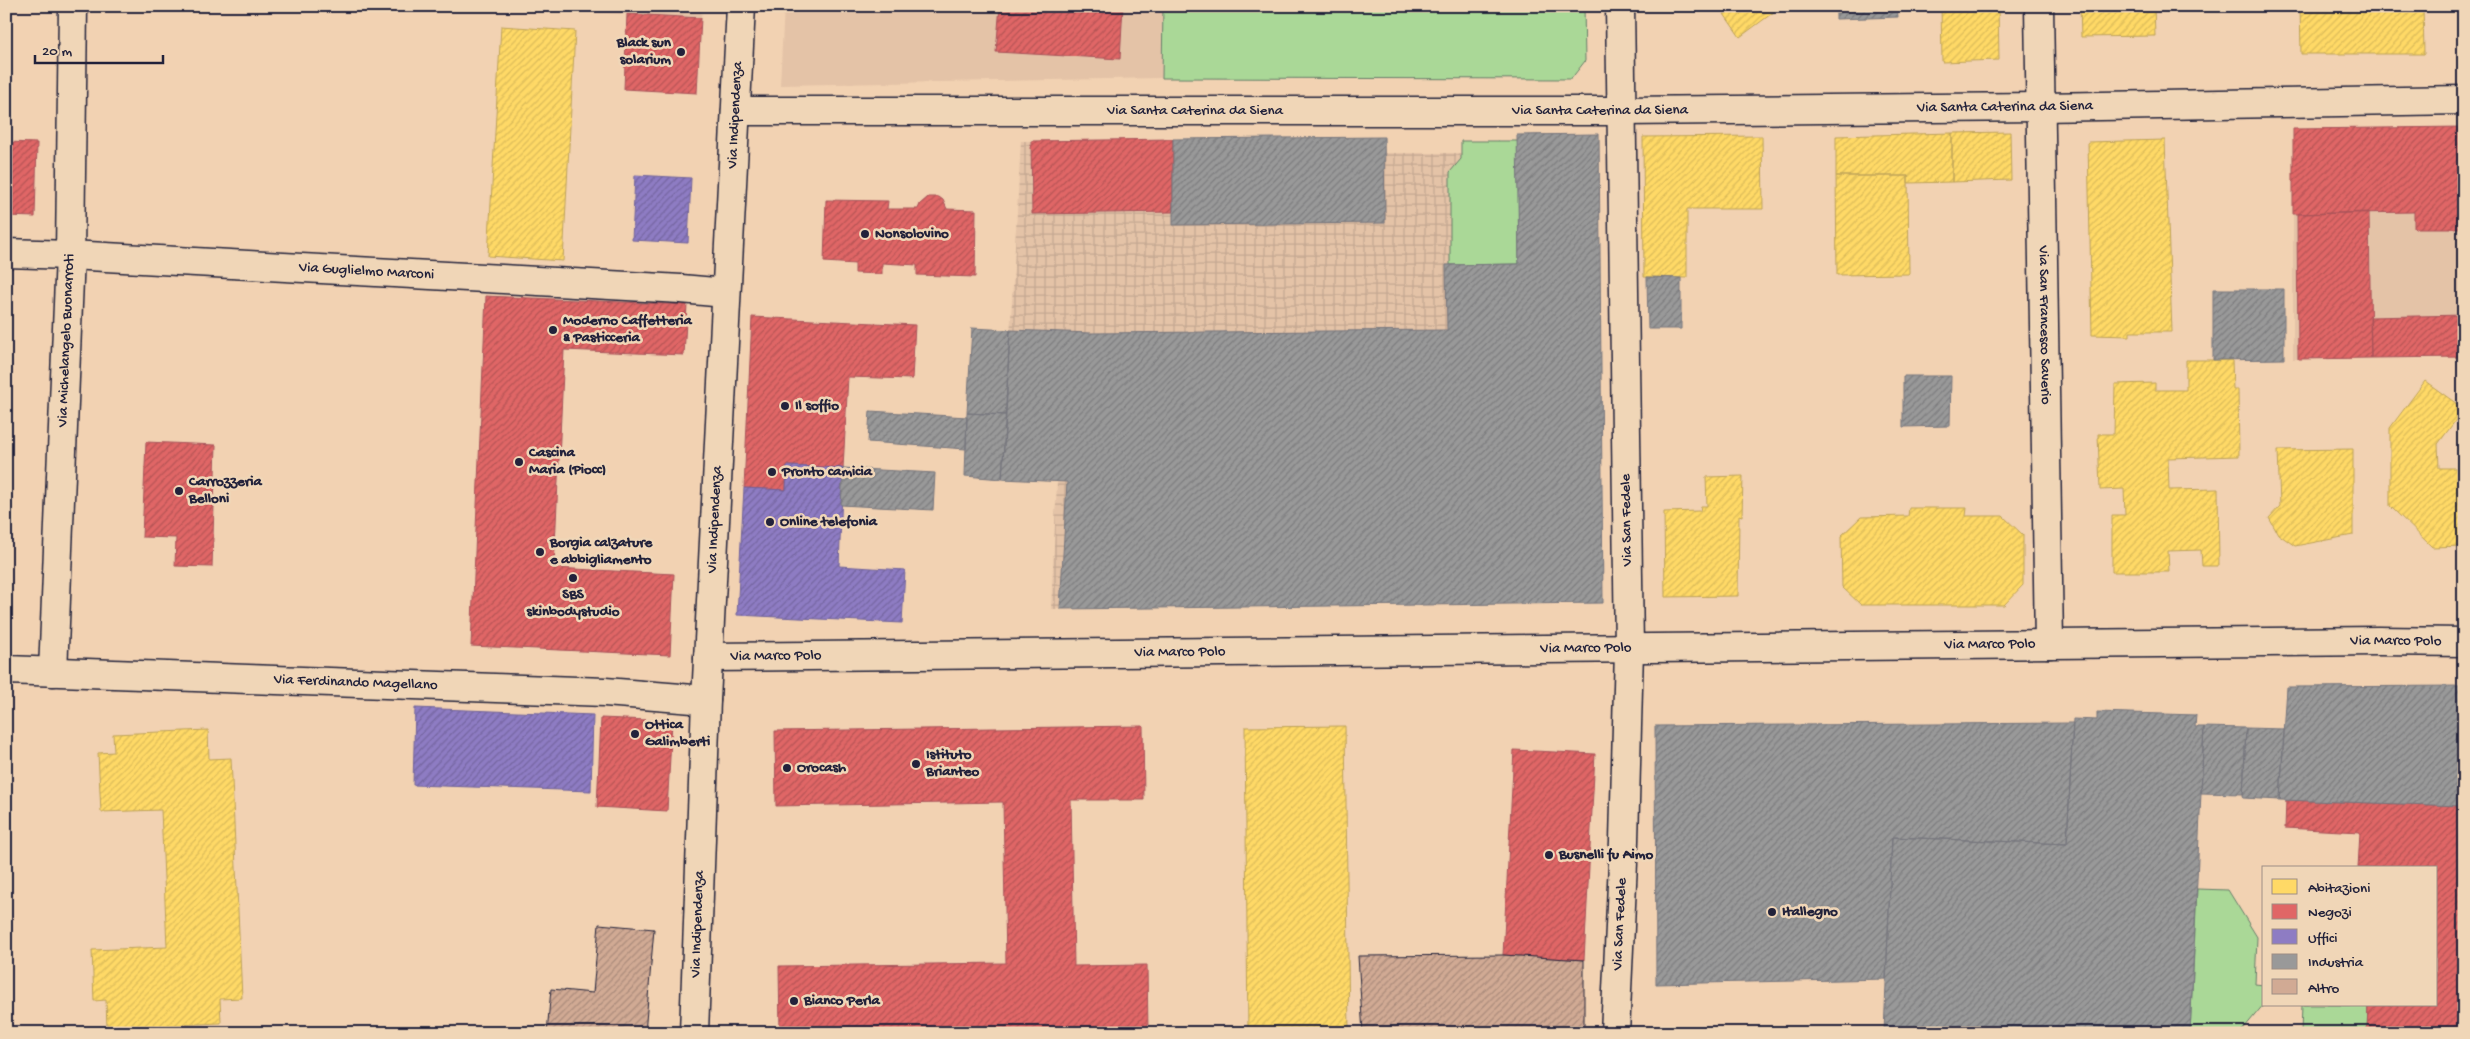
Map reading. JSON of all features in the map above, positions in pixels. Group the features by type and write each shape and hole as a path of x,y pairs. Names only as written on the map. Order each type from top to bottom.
{"street":[{"name":"Via Michelangelo Buonarroti","path":"53,672 70,255 73,6"},
{"name":"Via Indipendenza","path":"694,1033 706,700 741,6"},
{"name":"Via San Fedele","path":"1614,1033 1624,840 1629,649 1620,6"},
{"name":"Via San Francesco Saverio","path":"2039,6 2049,644"},
{"name":"Via Santa Caterina da Siena","path":"736,111 1621,111 2464,100"},
{"name":"Via Guglielmo Marconi","path":"6,254 70,255 681,289 726,294"},
{"name":"Via Marco Polo","path":"708,657 2378,640 2464,642"},
{"name":"Via Ferdinando Magellano","path":"6,670 605,692 706,700"}],"shaded area":[{"path":"472,6 702,6 701,18"},
{"path":"784,6 1163,6 1162,78 780,85"},
{"path":"2464,127 2464,357 2293,359 2293,129"},
{"path":"1599,134 1603,603 1051,609 1057,482 1002,479 1021,141 1384,137 1385,153 1461,153 1461,141 1517,141 1517,135"}],"green space":[{"path":"1163,6 1584,6 1585,61 1571,79 1162,78"},
{"path":"1461,141 1518,141 1519,264 1450,265 1450,172 1461,159"},
{"path":"2197,889 2228,890 2257,937 2255,984 2262,985 2262,1006 2240,1033 2190,1033"},
{"path":"2302,1006 2368,1006 2367,1033 2301,1033"}],"building: Abitazioni":[{"path":"1725,6 1782,6 1740,37 1724,14 1728,10"},
{"path":"1941,6 1998,6 1999,60 1942,62"},
{"path":"2080,6 2154,6 2155,36 2081,37"},
{"path":"2300,6 2423,6 2424,54 2301,54"},
{"path":"501,26 575,31 563,261 488,256"},
{"path":"2010,132 2011,180 1952,182 1952,133"},
{"path":"1952,133 1952,182 1908,183 1908,176 1836,176 1836,136"},
{"path":"1762,136 1763,209 1687,209 1687,278 1644,277 1643,137"},
{"path":"2165,140 2172,332 2130,332 2130,336 2092,335 2088,142"},
{"path":"1836,176 1908,176 1909,274 1837,275"},
{"path":"2186,360 2232,360 2233,389 2238,389 2239,456 2168,458 2169,490 2218,489 2219,566 2202,566 2201,550 2168,551 2169,572 2112,572 2112,515 2125,515 2124,489 2100,490 2098,434 2114,434 2115,384 2155,383 2155,390 2186,390"},
{"path":"2425,381 2464,409 2438,444 2439,468 2464,468 2464,546 2432,547 2390,506 2390,428"},
{"path":"2353,449 2353,535 2295,546 2278,534 2269,518 2280,506 2278,450"},
{"path":"1743,476 1742,516 1739,515 1738,596 1665,597 1664,512 1700,511 1701,506 1707,506 1706,477"},
{"path":"1909,508 1967,508 1966,516 2003,516 2023,535 2023,585 2004,605 1861,605 1842,587 1841,536 1861,517 1908,516"},
{"path":"1345,726 1349,1033 1248,1033 1245,727"},
{"path":"208,730 209,759 231,758 242,998 220,999 221,1023 107,1028 106,1000 94,1001 92,950 167,947 161,810 101,812 98,753 114,752 113,734"}],"building: Negozi":[{"path":"1000,6 1123,6 1120,59 996,52"},
{"path":"627,14 701,18 697,93 624,89"},
{"path":"2464,127 2464,228 2414,228 2414,212 2293,214 2293,129"},
{"path":"1173,139 1173,212 1032,214 1031,141"},
{"path":"6,142 37,143 35,217 6,216"},
{"path":"928,197 939,197 943,200 947,209 976,210 975,277 917,275 917,265 882,263 882,274 855,273 855,264 824,262 826,200 888,201 887,209 918,209 920,204"},
{"path":"2369,212 2371,358 2298,359 2297,214"},
{"name":"Cascina Maria (Piocc)","path":"486,296 687,305 684,355 564,350 554,568 674,574 670,655 471,646"},
{"path":"2464,315 2464,357 2371,358 2370,317"},
{"path":"752,317 915,325 912,379 848,377 843,468 787,466 786,490 744,488"},
{"name":"Carrozzeria Belloni","path":"146,442 216,445 212,567 175,566 176,538 142,537"},
{"path":"601,718 672,721 667,811 597,807"},
{"path":"1143,726 1144,800 1071,800 1074,966 1147,965 1148,1033 780,1033 779,966 1006,963 1003,802 776,806 775,731"},
{"name":"Busnelli fu Aimo","path":"1514,750 1595,754 1584,960 1503,955"},
{"path":"2286,800 2464,806 2464,1033 2367,1033 2368,1006 2438,1006 2438,866 2358,866 2360,832 2285,828"}],"building: Uffici":[{"path":"635,175 691,178 688,243 632,240"},
{"path":"787,466 843,468 839,566 905,570 902,623 737,615 744,488 786,490"},
{"path":"415,708 593,715 591,791 413,785"}],"building: Industria":[{"path":"1836,6 1897,6 1898,17 1836,19"},
{"path":"1599,134 1603,603 1060,609 1067,482 1002,479 1010,330 1091,333 1447,330 1446,265 1519,264 1517,135"},
{"path":"1384,137 1385,223 1173,225 1173,139"},
{"path":"1647,277 1681,278 1681,329 1648,329"},
{"path":"2213,289 2284,289 2284,359 2213,360"},
{"path":"972,328 1010,330 1006,415 967,413"},
{"path":"1903,376 1951,376 1950,426 1903,427"},
{"path":"870,411 967,417 966,449 868,442"},
{"path":"967,413 1006,415 1002,479 965,476"},
{"path":"843,468 935,473 933,510 841,505"},
{"path":"2464,686 2464,806 2280,800 2287,687"},
{"path":"2097,712 2196,715 2195,727 2204,727 2190,1033 1884,1033 1892,837 2067,844 2073,719 2097,720"},
{"name":"Itallegno","path":"2073,723 2067,844 1892,837 1886,979 1656,984 1655,726"},
{"path":"2204,727 2246,728 2243,794 2201,793"},
{"path":"2246,728 2284,729 2280,800 2243,798"}],"building: Altro":[{"path":"599,924 654,929 645,1033 547,1033 551,989 593,993"},
{"path":"1503,955 1584,960 1584,1033 1363,1033 1358,956"}],"place":[{"name":"Black sun solarium","path":"681,52"},
{"name":"Nonsolovino","path":"865,234"},
{"name":"Moderno Caffetteria & Pasticceria","path":"553,330"},
{"name":"Il soffio","path":"785,406"},
{"name":"Cascina Maria (Piocc)","path":"519,462"},
{"name":"Pronto camicia","path":"772,472"},
{"name":"Carrozzeria Belloni","path":"179,491"},
{"name":"Online telefonia","path":"770,522"},
{"name":"Borgia calzature e abbigliamento","path":"540,552"},
{"name":"SBS skinbodystudio","path":"573,578"},
{"name":"Ottica Galimberti","path":"635,734"},
{"name":"Istituto Brianteo","path":"916,764"},
{"name":"Orocash","path":"787,768"},
{"name":"Busnelli fu Aimo","path":"1549,855"},
{"name":"Itallegno","path":"1772,912"},
{"name":"Bianco Perla","path":"794,1001"}]}
